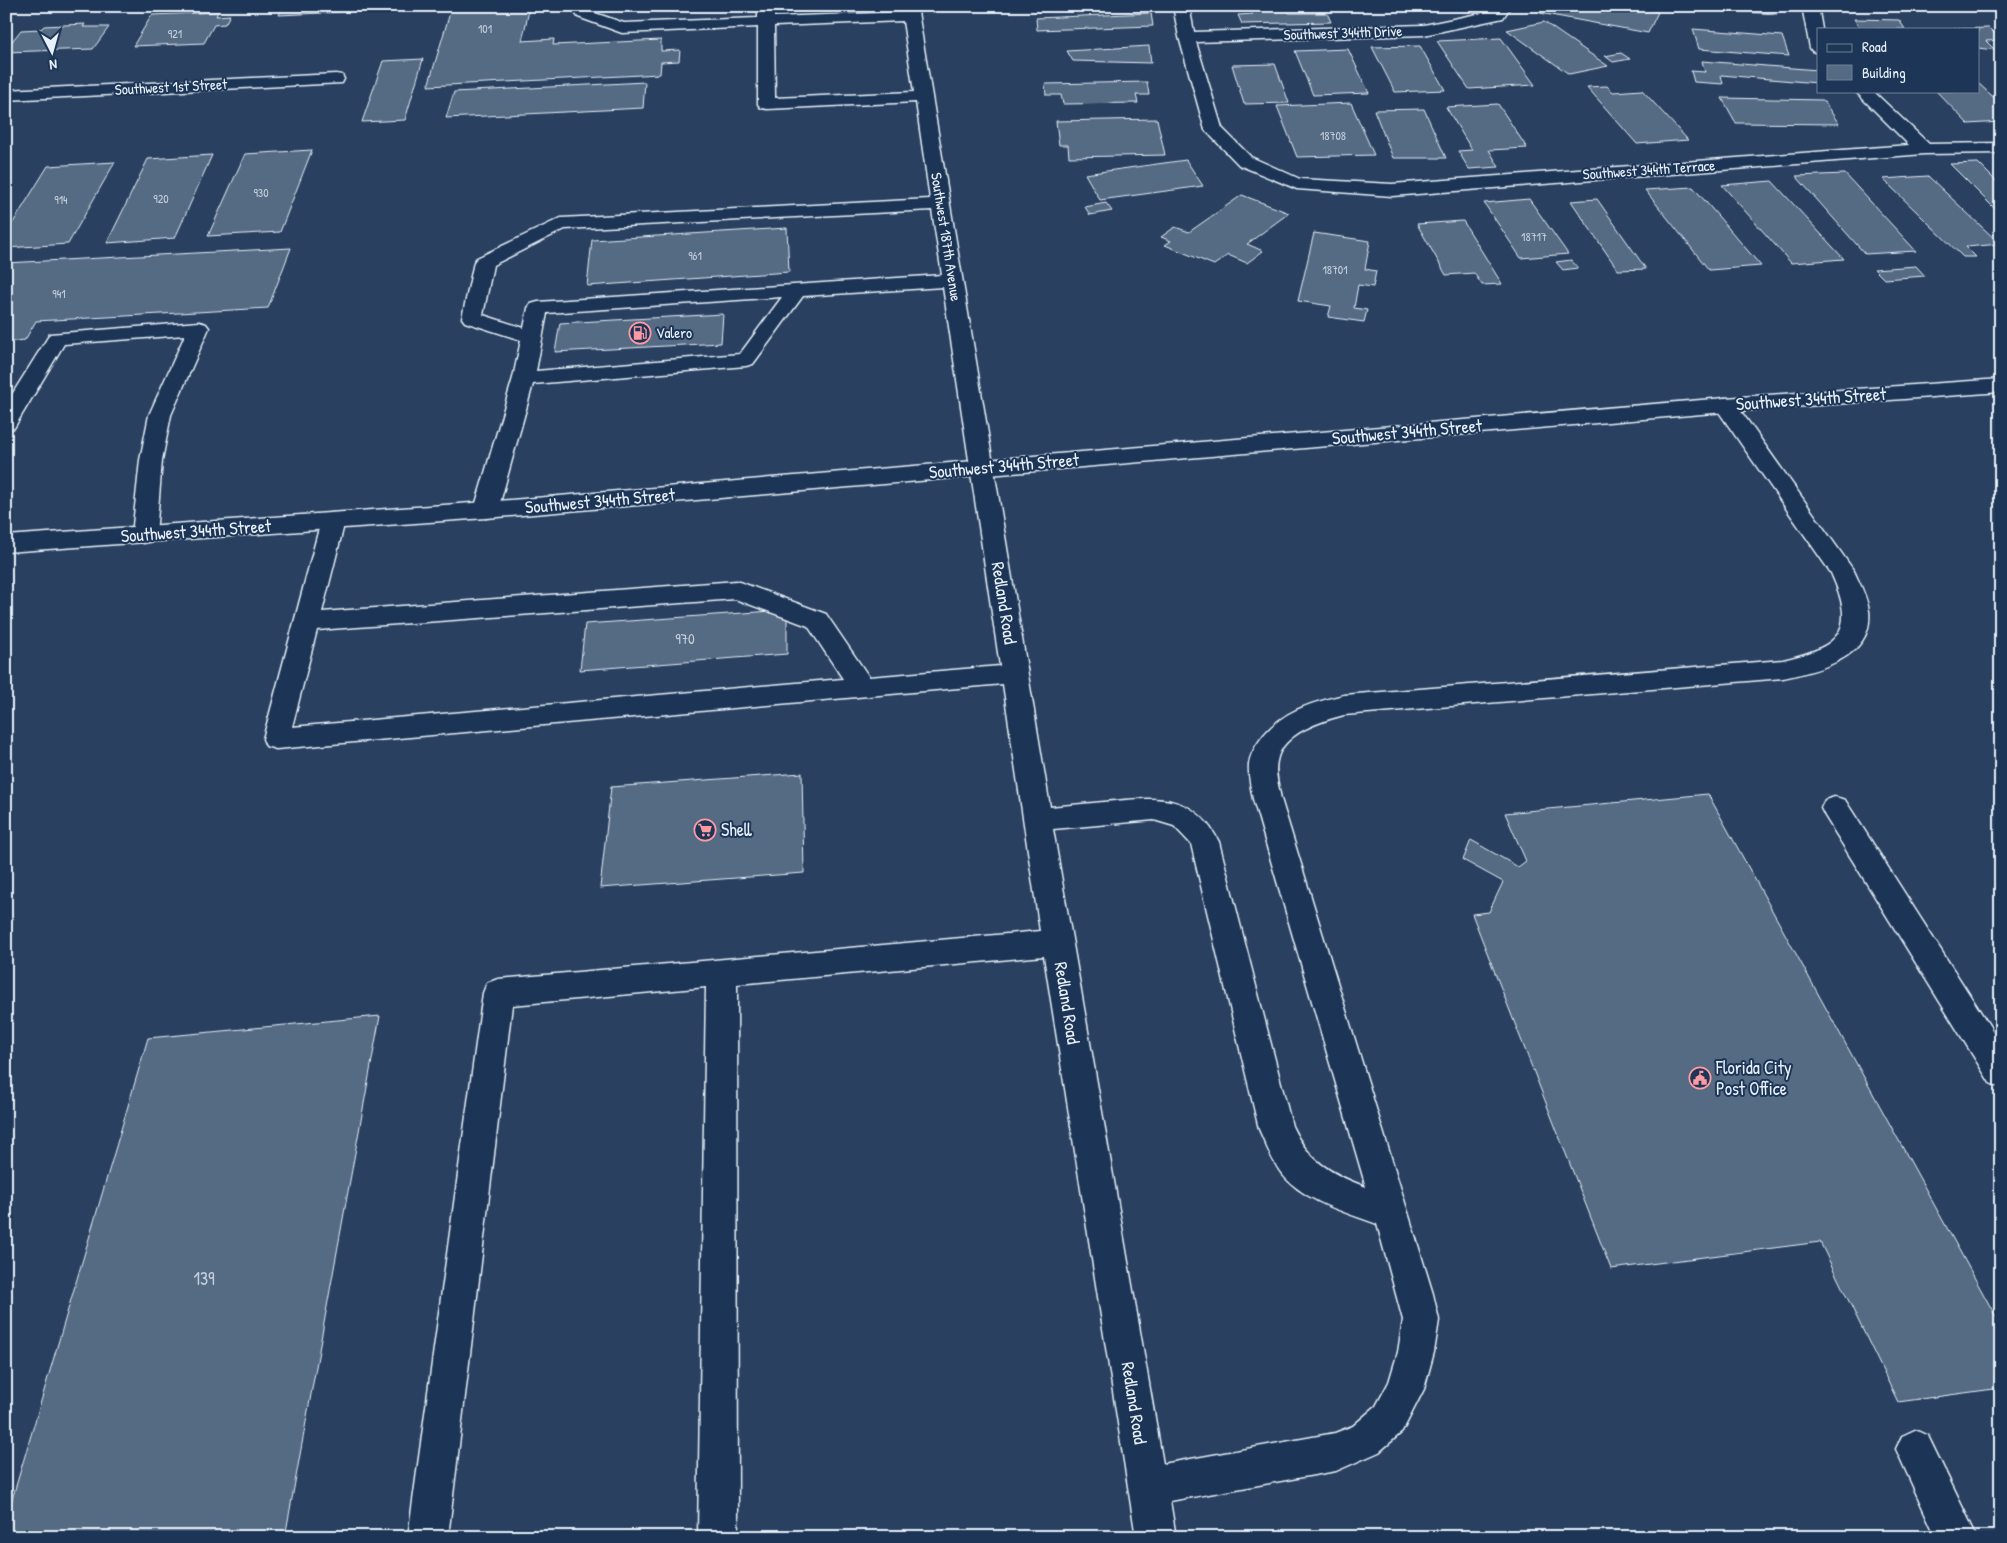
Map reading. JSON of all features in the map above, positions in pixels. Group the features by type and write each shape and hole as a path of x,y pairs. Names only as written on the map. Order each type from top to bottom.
{"street":[{"path":"586,6 584,14 622,28 668,26 765,14 909,11"},
{"path":"668,26 671,6"},
{"path":"1182,6 1187,37"},
{"path":"1810,6 1817,43"},
{"name":"Southwest 187th Avenue","path":"909,11 982,469"},
{"name":"Southwest 344th Drive","path":"1187,37 1424,30 1500,11"},
{"path":"765,14 767,104 922,97"},
{"name":"Southwest 344th Terrace","path":"1187,37 1214,130 1245,161 1297,184 1392,190 1924,149 2001,148"},
{"name":"Southwest 1st Street","path":"6,96 336,79"},
{"path":"1864,92 1924,149"},
{"path":"532,337 472,318 484,262 562,224 941,204"},
{"path":"486,510 524,378 538,308 952,280"},
{"path":"524,378 746,360 797,290"},
{"path":"6,423 57,338 199,328 155,430 151,451 144,535"},
{"path":"6,387 28,385"},
{"name":"Southwest 344th Street","path":"6,544 486,510 1725,405 2001,385"},
{"path":"1148,1486 1336,1452 1366,1439 1389,1419 1408,1380 1416,1352 1420,1320 1415,1294 1267,799 1263,778 1264,757 1275,738 1292,722 1316,712 1344,705 1783,669 1809,664 1831,656 1846,643 1856,628 1857,610 1852,590 1842,571 1725,405"},
{"name":"Redland Road","path":"982,469 1057,942 1156,1537"},
{"path":"332,521 276,739 1014,674"},
{"path":"306,622 737,590 817,620 862,687"},
{"path":"1835,808 2001,1074"},
{"path":"1037,819 1154,809 1171,811 1186,818 1198,829 1205,842 1276,1129 1296,1165 1313,1178 1339,1193 1392,1213"},
{"path":"428,1537 498,993 1057,942"},
{"path":"718,1537 722,973"},
{"path":"1915,1449 1957,1537"}],"building":[{"path":"283,6 346,6 343,12 279,15"},
{"path":"452,6 530,6 522,41 554,39 553,45 661,40 661,51 680,50 679,61 661,62 660,74 428,86"},
{"path":"1250,6 1286,6 1289,13 1327,13 1331,22 1242,24 1238,15 1253,14"},
{"path":"1544,6 1628,6 1658,12 1648,33 1540,13"},
{"path":"1695,6 1774,6 1777,14 1696,9"},
{"path":"218,12 216,16 230,15 225,24 214,25 204,43 133,46 152,15"},
{"path":"1151,13 1153,26 1037,30 1036,18"},
{"path":"1854,19 1899,20 1904,28 1860,28"},
{"path":"1544,22 1608,66 1569,74 1507,30"},
{"path":"85,24 83,27 109,27 93,49 6,52 6,49 21,30 41,29 44,26"},
{"path":"1980,28 1989,28 2001,40 1986,41 1995,50 1980,48"},
{"path":"1693,29 1782,36 1789,56 1699,49"},
{"path":"1501,38 1535,85 1469,89 1437,41"},
{"path":"1149,46 1151,63 1073,61 1067,51"},
{"path":"1420,46 1445,90 1395,92 1372,47"},
{"path":"1348,49 1369,93 1313,95 1295,51"},
{"path":"1621,53 1630,59 1613,62 1605,56"},
{"path":"423,59 405,120 362,122 383,61"},
{"path":"1702,61 1817,70 1817,83 1721,75 1723,84 1694,82 1691,71 1705,72"},
{"path":"1275,64 1289,103 1244,104 1232,65"},
{"path":"645,82 643,108 446,118 454,92"},
{"path":"1147,82 1149,95 1136,95 1138,103 1063,104 1061,95 1046,95 1045,84"},
{"path":"1980,85 2001,104 2001,122 1968,124 1937,92 1980,92"},
{"path":"1607,86 1613,92 1642,90 1688,140 1637,144 1587,87"},
{"path":"1722,98 1823,100 1839,124 1736,123"},
{"path":"1351,103 1374,155 1297,157 1277,106"},
{"path":"1498,104 1527,148 1489,150 1499,167 1469,169 1458,151 1472,150 1446,107"},
{"path":"1424,109 1446,158 1393,158 1374,110"},
{"path":"1157,119 1165,155 1069,157 1068,145 1059,145 1056,121"},
{"path":"312,150 280,232 208,236 245,154"},
{"path":"212,155 175,238 107,243 148,159"},
{"path":"1186,160 1203,186 1100,200 1085,174"},
{"path":"115,162 68,244 6,248 6,234 48,166"},
{"path":"1978,163 2001,186 2001,215 1950,164"},
{"path":"1845,174 1916,251 1865,254 1796,176"},
{"path":"1928,176 2000,244 1966,247 1976,257 1963,257 1883,179"},
{"path":"1772,181 1844,259 1791,263 1722,185"},
{"path":"1693,187 1761,266 1709,270 1645,190"},
{"path":"1242,195 1289,213 1247,244 1263,251 1247,263 1228,255 1214,265 1165,245 1171,241 1161,237 1175,227 1189,232"},
{"path":"1529,199 1568,254 1521,258 1484,203"},
{"path":"1597,199 1646,269 1618,270 1571,201"},
{"path":"1106,203 1112,211 1090,215 1085,207"},
{"path":"1463,221 1502,284 1482,285 1474,273 1446,275 1417,224"},
{"path":"787,228 789,272 587,286 592,240"},
{"path":"1314,233 1370,241 1365,269 1376,271 1373,287 1358,285 1354,308 1367,310 1364,322 1328,317 1331,306 1298,301"},
{"path":"291,248 268,308 36,321 25,340 6,342 6,263"},
{"path":"1571,260 1578,268 1563,270 1556,262"},
{"path":"1916,266 1925,276 1884,279 1874,269"},
{"name":"Valero","path":"723,314 721,343 555,352 560,323"},
{"path":"787,610 787,654 580,670 585,624"},
{"name":"Shell","path":"802,773 804,873 600,888 611,787"},
{"name":"Florida City Post Office","path":"1708,794 2001,1326 2001,1388 1898,1402 1820,1242 1611,1269 1472,914 1489,912 1503,882 1463,860 1471,840 1518,867 1526,861 1505,813"},
{"path":"380,1016 285,1537 6,1537 6,1520 148,1038"}],"place":[{"name":"Valero","path":"640,333"},
{"name":"Shell","path":"705,830"},
{"name":"Florida City Post Office","path":"1700,1078"}]}
